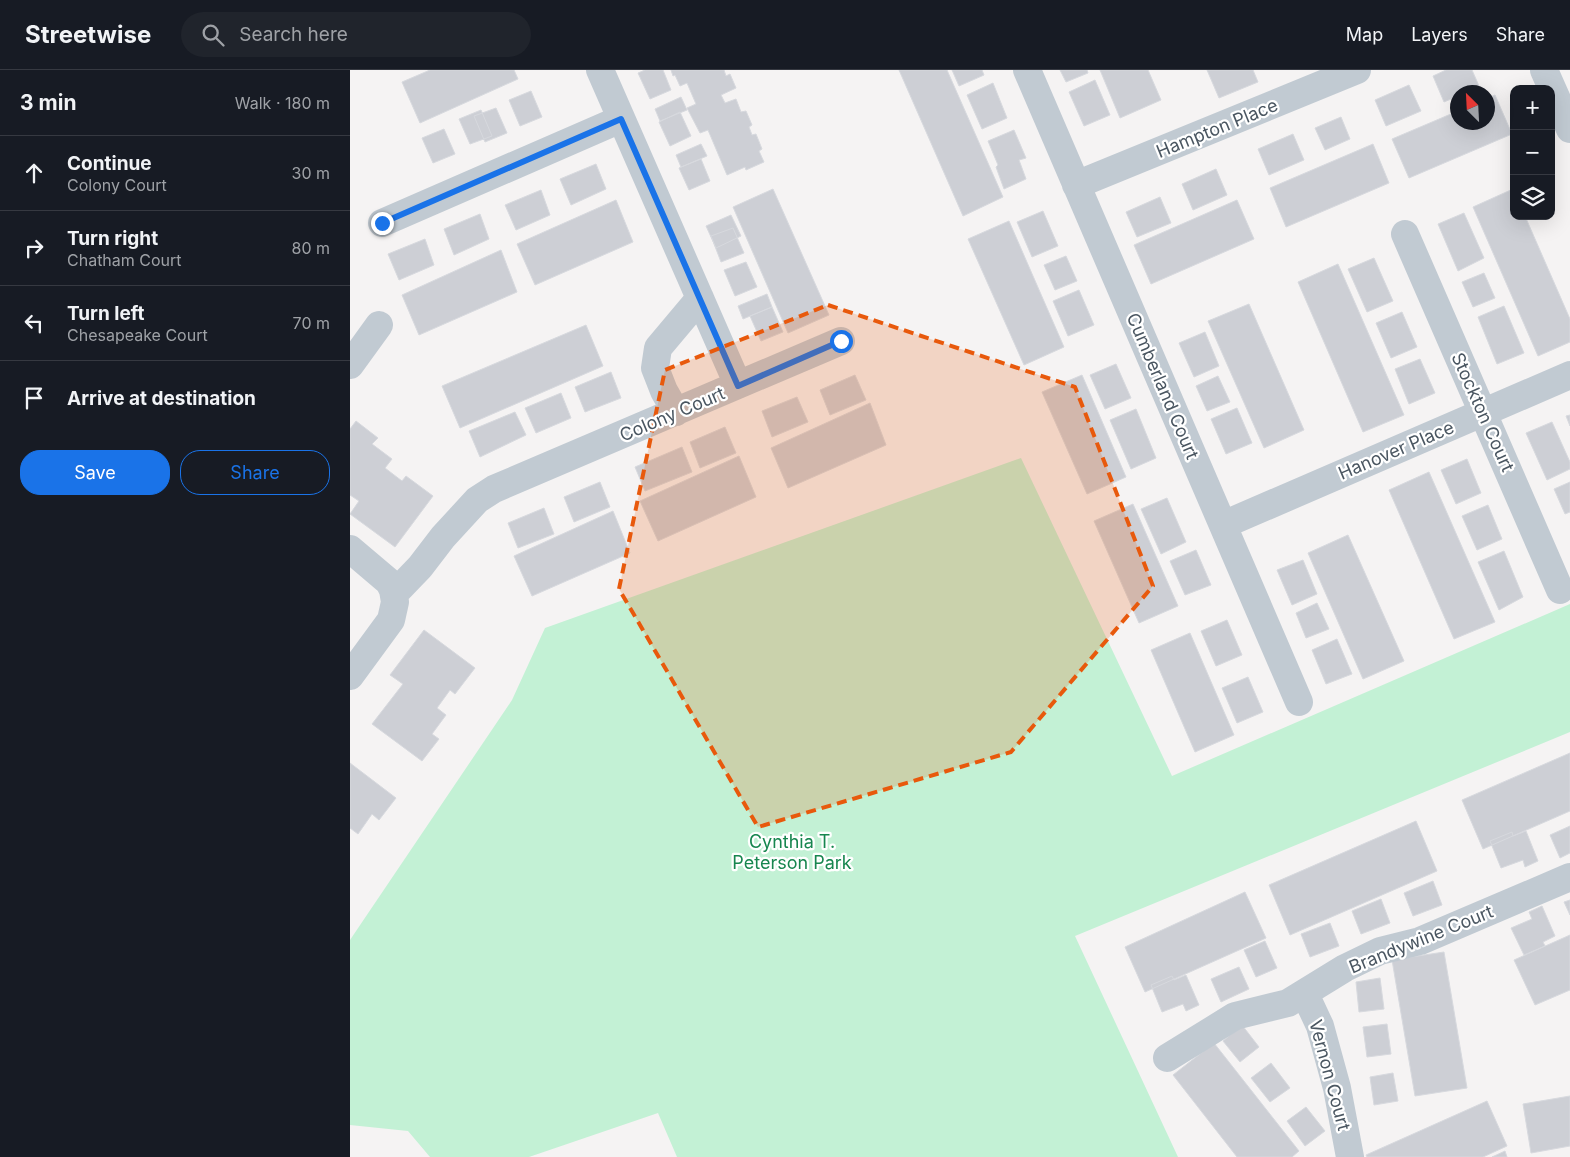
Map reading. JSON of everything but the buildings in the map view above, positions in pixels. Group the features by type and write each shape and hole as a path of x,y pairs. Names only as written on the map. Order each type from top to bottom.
{"street":[{"path":"600,70 738,386"},
{"name":"Cumberland Court","path":"1026,70 1299,702"},
{"path":"1544,70 1570,129"},
{"name":"Hampton Place","path":"1076,185 1343,73"},
{"path":"382,223 621,119"},
{"name":"Stockton Court","path":"1405,234 1560,590"},
{"path":"676,412 654,368 658,348 700,298"},
{"path":"350,365 379,325"},
{"name":"Colony Court","path":"395,598 444,537 477,500 494,489 503,487 841,341"},
{"name":"Hanover Place","path":"1223,526 1570,375"},
{"path":"350,549 389,582 395,598 391,620 350,676"},
{"name":"Brandywine Court","path":"1167,1058 1235,1016 1288,1003 1345,968 1380,951 1420,941 1570,877"},
{"name":"Vernon Court","path":"1304,994 1320,1026 1337,1088 1350,1157"}],"highlighted area":[{"path":"828,305 1075,387 1153,586 1011,752 758,827 619,589 665,370"}],"green space":[{"name":"Cynthia T. Peterson Park","path":"1021,458 1172,776 1570,604 1570,732 1075,936 1178,1157 677,1157 658,1113 529,1157 430,1157 408,1131 350,1125 350,940 512,700 545,628"}],"route":[{"path":"382,223 621,119 738,386 841,341"}]}
